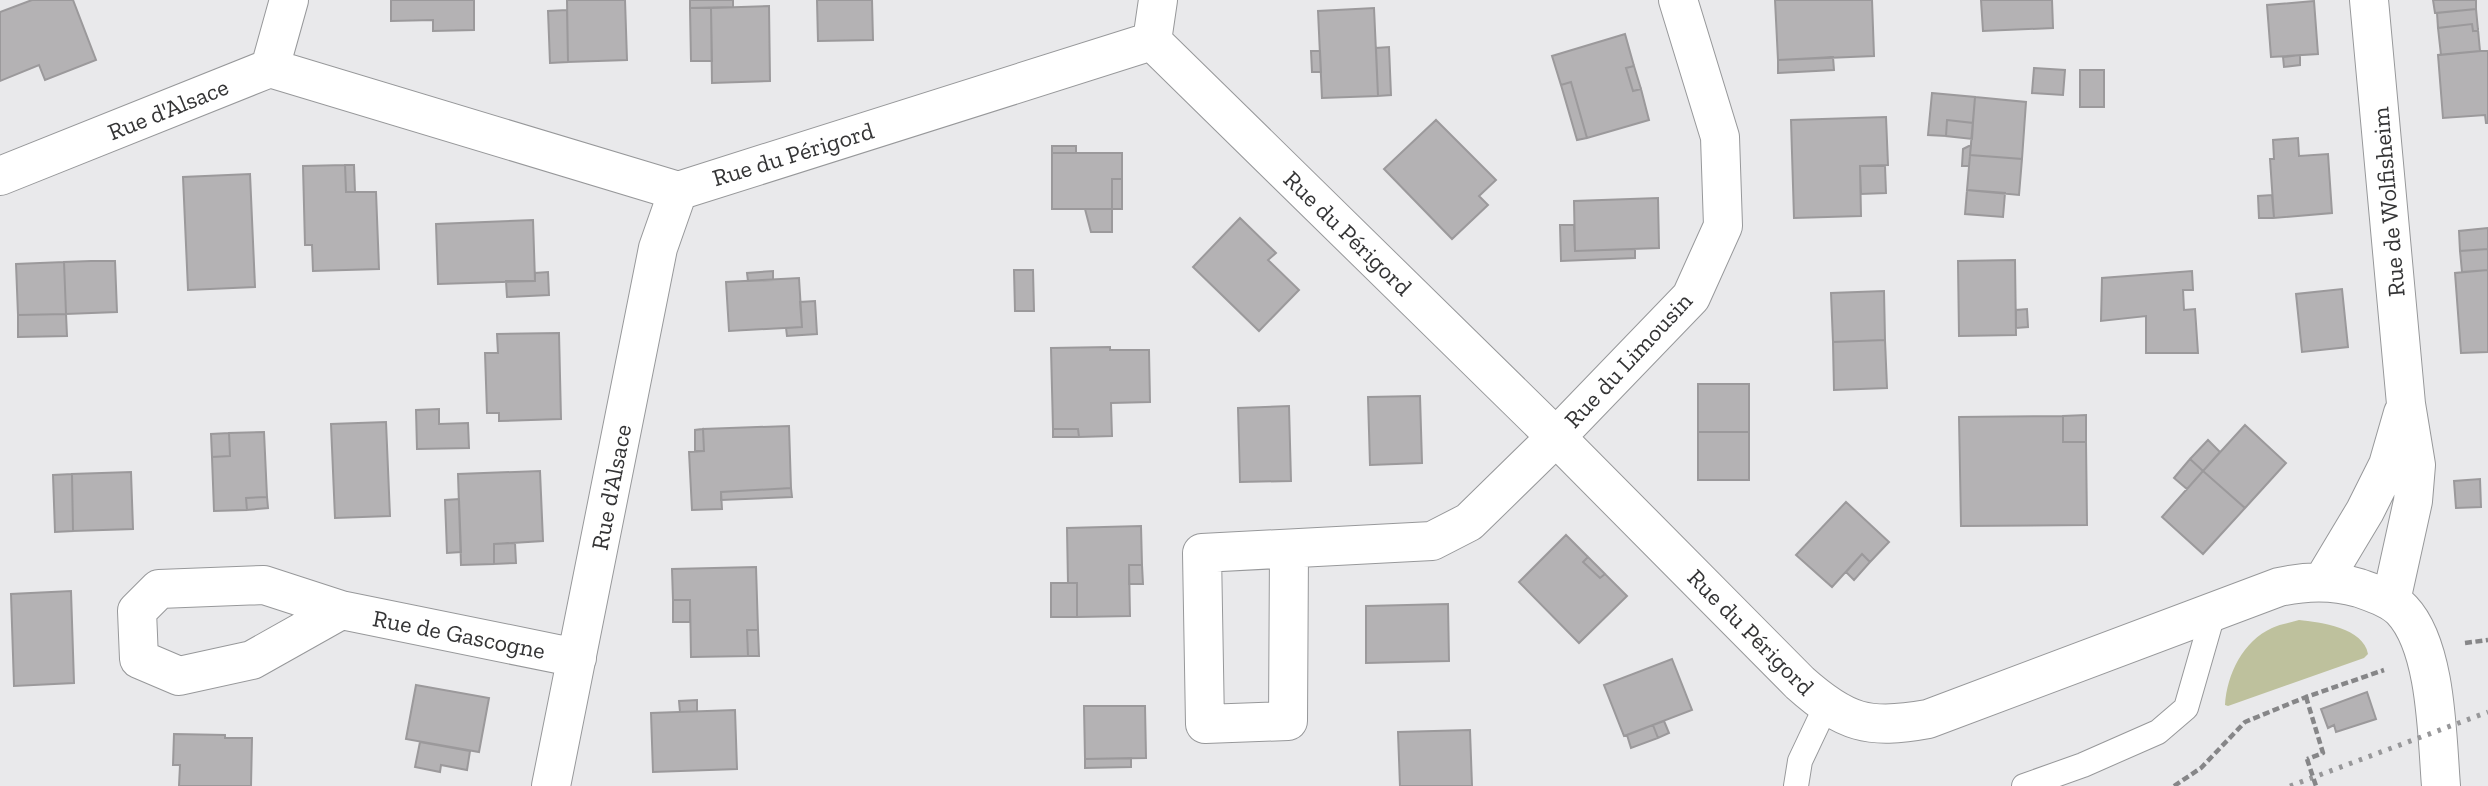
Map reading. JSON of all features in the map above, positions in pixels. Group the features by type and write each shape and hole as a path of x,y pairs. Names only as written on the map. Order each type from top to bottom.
{"street":[{"path":"289,0 270,68 678,191"},
{"path":"1152,41 1158,0"},
{"name":"Rue du Limousin","path":"1289,550 1288,721 1205,724 1202,553 1432,541 1469,522 1691,298 1723,226 1720,137 1678,0"},
{"name":"Rue de Wolfisheim","path":"2370,0 2406,404 2416,466 2413,501 2391,601"},
{"name":"Rue du Périgord","path":"678,191 1152,41 1556,437 1800,682 1826,706 1847,716 1869,723 1898,725 1928,719 2279,587 2323,581 2347,584 2391,601"},
{"name":"Rue d'Alsace","path":"0,176 270,68"},
{"name":"Rue d'Alsace","path":"551,786 658,248 678,191"},
{"name":"Rue de Wolfisheim","path":"2323,581 2365,511 2388,466 2406,404"},
{"path":"2391,601 2410,621 2424,653 2433,694 2441,786"},
{"name":"Rue de Gascogne","path":"341,610 577,658"}],"lane":[{"path":"2024,786 2083,765 2158,732 2186,708 2213,614"},
{"path":"1796,786 1800,761 1826,706"}],"path":[{"path":"2174,786 2201,768 2245,722 2389,668"},
{"path":"2306,697 2323,753 2307,759 2316,786"}],"green space":[{"path":"2299,620 2350,632 2365,645 2368,654 2364,658 2225,705 2233,670 2245,650 2272,628"}],"building":[{"path":"32,0 73,0 96,60 45,80 39,65 0,81 0,12"},
{"path":"391,0 474,0 474,30 433,31 433,20 391,21"},
{"path":"567,0 625,0 627,60 568,62"},
{"path":"690,0 733,0 733,7 690,8"},
{"path":"817,0 872,0 873,40 818,41"},
{"path":"1775,0 1872,0 1874,56 1778,60"},
{"path":"1981,0 2052,0 2053,28 1983,31"},
{"path":"2433,0 2476,0 2476,9 2435,13"},
{"path":"2314,1 2318,54 2271,57 2267,5"},
{"path":"769,6 770,81 712,83 711,8"},
{"path":"690,8 711,8 712,61 691,61"},
{"path":"1374,8 1378,96 1322,98 1318,11"},
{"path":"2476,9 2478,30 2473,31 2472,24 2438,28 2437,13"},
{"path":"567,10 568,62 550,63 548,11"},
{"path":"2472,24 2473,31 2478,30 2480,51 2441,55 2438,28"},
{"path":"1625,34 1634,66 1626,68 1633,91 1641,89 1649,120 1587,138 1571,82 1561,85 1552,56"},
{"path":"1389,47 1391,95 1378,96 1376,48"},
{"path":"1311,51 1320,51 1321,72 1312,72"},
{"path":"2488,51 2488,123 2485,115 2443,118 2438,55"},
{"path":"2300,55 2300,65 2284,67 2283,57"},
{"path":"1833,57 1834,70 1778,73 1778,60"},
{"path":"1634,66 1641,89 1633,91 1626,68"},
{"path":"2034,68 2065,70 2063,95 2032,93"},
{"path":"2080,70 2104,70 2104,107 2080,107"},
{"path":"1571,82 1587,138 1577,140 1561,85"},
{"path":"1932,93 1975,97 1973,123 1947,120 1946,136 1928,135"},
{"path":"1975,97 2026,102 2022,159 1970,155"},
{"path":"1886,117 1888,165 1860,166 1861,216 1794,218 1791,120"},
{"path":"1436,120 1496,180 1479,196 1488,205 1452,239 1384,169"},
{"path":"1947,120 1973,123 1972,139 1946,136"},
{"path":"2298,138 2299,156 2328,154 2332,213 2274,218 2270,159 2274,159 2273,140"},
{"path":"1971,145 1969,166 1962,166 1963,149"},
{"path":"1052,146 1076,146 1076,153 1052,153"},
{"path":"1052,153 1122,153 1122,179 1112,179 1112,209 1052,209"},
{"path":"1970,155 2022,159 2019,195 1967,190"},
{"path":"345,165 346,192 376,192 379,269 313,271 312,245 305,245 303,166"},
{"path":"345,165 354,165 355,192 346,192"},
{"path":"1860,166 1885,166 1886,193 1861,194"},
{"path":"250,174 255,287 188,290 183,177"},
{"path":"1112,179 1122,179 1122,209 1112,209"},
{"path":"1967,190 2005,193 2003,217 1965,214"},
{"path":"2272,195 2274,218 2259,218 2258,196"},
{"path":"1658,198 1659,248 1575,251 1574,201"},
{"path":"1085,209 1112,209 1112,232 1091,232"},
{"path":"1240,218 1276,253 1268,260 1299,290 1259,331 1193,267"},
{"path":"533,220 535,281 438,284 436,224"},
{"path":"1560,225 1574,225 1575,251 1635,249 1635,258 1561,261"},
{"path":"2488,228 2488,249 2460,251 2459,231"},
{"path":"2488,249 2488,270 2462,272 2460,251"},
{"path":"2015,260 2016,335 1959,336 1958,261"},
{"path":"115,261 117,312 66,314 64,262"},
{"path":"64,262 66,314 18,315 16,264"},
{"path":"1014,270 1033,270 1034,311 1015,311"},
{"path":"2488,270 2488,352 2461,353 2455,273"},
{"path":"773,271 773,280 748,281 747,273"},
{"path":"2192,271 2193,290 2183,290 2184,310 2195,309 2198,353 2146,353 2146,316 2101,321 2102,278"},
{"path":"548,272 549,295 507,297 506,281 535,281 535,273"},
{"path":"799,278 802,327 729,331 726,282"},
{"path":"2342,289 2348,347 2302,352 2296,294"},
{"path":"1884,291 1885,340 1833,342 1831,293"},
{"path":"815,301 817,334 787,336 786,328 802,327 800,302"},
{"path":"2027,309 2028,327 2016,328 2016,310"},
{"path":"66,314 67,336 18,337 18,315"},
{"path":"559,333 561,419 499,421 499,413 487,413 485,353 498,353 497,334"},
{"path":"1885,340 1887,388 1834,390 1833,342"},
{"path":"1110,347 1110,350 1149,350 1150,402 1111,403 1112,436 1079,437 1078,429 1053,429 1051,348"},
{"path":"1698,384 1749,384 1749,432 1698,432"},
{"path":"1420,396 1422,463 1370,465 1368,397"},
{"path":"1289,406 1291,481 1240,482 1238,408"},
{"path":"439,409 439,424 468,423 469,448 417,449 416,410"},
{"path":"2086,415 2086,442 2063,442 2063,416"},
{"path":"2063,416 2063,442 2086,442 2087,525 1961,526 1959,417"},
{"path":"386,422 390,516 335,518 331,424"},
{"path":"2245,425 2286,463 2245,508 2203,471"},
{"path":"789,426 791,488 721,492 722,509 692,510 689,452 704,451 703,429"},
{"path":"703,429 704,451 695,451 695,430"},
{"path":"1053,429 1078,429 1079,437 1053,437"},
{"path":"264,432 267,497 246,498 247,510 214,511 212,457 230,456 229,433"},
{"path":"1698,432 1749,432 1749,480 1698,480"},
{"path":"229,433 230,456 212,457 211,434"},
{"path":"2208,440 2220,452 2203,471 2190,459"},
{"path":"2190,459 2203,471 2187,489 2174,478"},
{"path":"540,471 543,541 494,544 494,564 461,565 458,474"},
{"path":"2203,471 2245,508 2203,554 2162,517"},
{"path":"131,472 133,529 73,531 72,474"},
{"path":"72,474 73,531 55,532 53,475"},
{"path":"2480,479 2481,507 2456,508 2454,481"},
{"path":"791,488 792,497 721,500 721,492"},
{"path":"267,497 268,508 247,510 246,498"},
{"path":"459,499 461,552 447,553 445,500"},
{"path":"1846,502 1889,542 1870,562 1862,554 1832,587 1796,555"},
{"path":"1141,526 1142,565 1129,565 1130,616 1077,617 1077,583 1068,583 1067,528"},
{"path":"1566,535 1588,557 1583,562 1600,578 1605,574 1627,596 1579,643 1519,582"},
{"path":"515,543 516,563 494,564 494,544"},
{"path":"1862,554 1870,562 1854,580 1846,572"},
{"path":"1588,557 1605,574 1600,578 1583,562"},
{"path":"1129,565 1142,565 1143,584 1129,584"},
{"path":"756,567 758,630 747,630 748,656 691,657 690,600 673,600 672,569"},
{"path":"1051,583 1077,583 1077,617 1051,617"},
{"path":"71,591 74,683 14,686 11,594"},
{"path":"673,600 690,600 690,622 673,622"},
{"path":"1448,604 1449,661 1366,663 1366,606"},
{"path":"747,630 758,630 759,656 748,656"},
{"path":"1672,659 1692,710 1624,736 1604,685"},
{"path":"416,685 489,698 479,752 406,739"},
{"path":"2367,692 2376,719 2336,732 2334,725 2328,728 2321,709"},
{"path":"697,700 697,712 680,712 679,701"},
{"path":"1084,706 1145,706 1146,758 1085,759"},
{"path":"735,710 737,769 653,772 651,713"},
{"path":"1664,721 1669,733 1658,738 1653,725"},
{"path":"1653,725 1658,738 1631,748 1627,735"},
{"path":"1470,730 1472,786 1400,786 1398,732"},
{"path":"174,734 252,738 251,786 179,786 180,765 173,765"},
{"path":"420,742 470,751 467,770 441,765 440,772 415,767"},
{"path":"1131,758 1131,767 1085,768 1085,759"}],"railway":[{"path":"2290,786 2488,712"}]}
